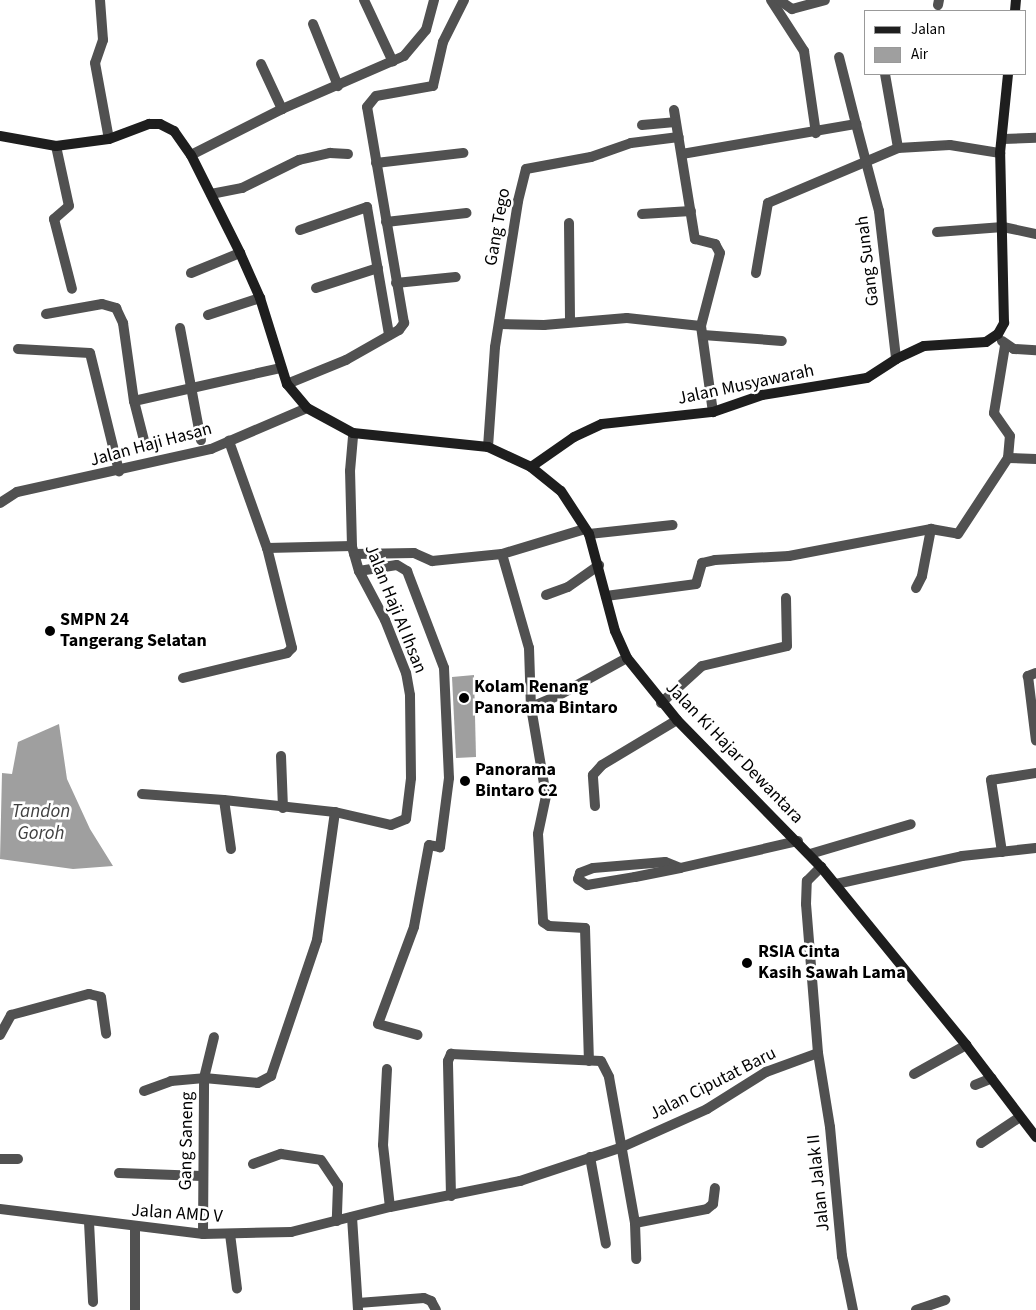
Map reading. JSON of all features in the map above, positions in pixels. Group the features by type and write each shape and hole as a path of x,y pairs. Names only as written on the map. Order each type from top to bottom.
{"main road":[{"path":"998,334 1004,323 1000,153 1008,75"},
{"name":"Jalan Ki Hajar Dewantara","path":"0,136 56,146 108,139 149,124 160,124 174,131 191,155 240,253 260,298 287,384 306,408 353,433 488,447 531,467 560,491 587,531 599,565 615,631 627,658 676,720 821,866 966,1045 1036,1137"},
{"name":"Jalan Musyawarah","path":"531,467 574,437 602,424 713,412 762,394 867,378 896,359 924,346 986,342 998,334"}],"street":[{"path":"100,0 103,40 95,63 108,139"},
{"path":"364,0 394,62"},
{"path":"287,384 346,360 389,335 404,323 368,107 376,96 433,86 443,42 464,0"},
{"path":"772,0 804,51 816,133"},
{"path":"778,0 792,9 825,0"},
{"path":"191,155 282,109 394,62 415,46 426,30 433,1"},
{"path":"313,24 338,86"},
{"name":"Gang Sunah","path":"839,57 879,210 896,359"},
{"path":"261,64 282,109"},
{"path":"884,75 898,148"},
{"path":"674,110 695,239 715,244 720,253 702,331 713,412"},
{"path":"642,125 675,122"},
{"path":"682,154 816,133 856,124"},
{"name":"Gang Tego","path":"488,447 499,324 518,201 526,169 591,157 630,143 678,137"},
{"path":"1003,138 1036,138"},
{"path":"756,274 768,203 898,148 950,145 1000,153"},
{"path":"56,146 70,206 54,219 72,289"},
{"path":"211,194 242,188 299,160 330,153 348,154"},
{"path":"376,163 463,153"},
{"path":"300,230 368,207 389,335"},
{"path":"642,214 691,211"},
{"path":"386,222 466,213"},
{"path":"569,223 570,322"},
{"path":"937,232 1003,227 1036,234"},
{"path":"191,273 240,253"},
{"path":"316,288 378,268"},
{"path":"396,283 456,276"},
{"path":"208,314 260,298"},
{"path":"46,314 102,304 116,308 123,323 134,401 146,444"},
{"path":"499,324 627,318 702,331 782,341"},
{"path":"180,328 201,440"},
{"path":"606,596 696,584 702,563 715,560 789,556 930,529 958,534 1008,458 1010,436 994,412 1005,346 998,334"},
{"path":"1005,346 1036,350"},
{"path":"18,349 90,354 119,471"},
{"path":"134,401 192,390 281,368"},
{"name":"Jalan Haji Hasan","path":"0,503 17,492 119,471 211,449 306,408"},
{"name":"Jalan Haji Al Ihsan","path":"335,812 391,826 401,824 406,819 411,778 410,695 406,674 385,620 359,571 353,550 350,471 353,433"},
{"path":"183,678 287,653 292,648 267,548 230,441"},
{"path":"1008,458 1036,459"},
{"path":"267,548 414,553 432,561 502,554 587,531 673,525"},
{"path":"916,588 922,576 930,529"},
{"path":"502,554 529,648 531,707 546,796 538,834 543,922 549,926 585,928 589,1061"},
{"path":"359,571 397,565 407,571 444,668 449,778 440,847 429,845 414,927 378,1024 418,1035"},
{"path":"546,595 568,587 599,565"},
{"path":"661,703 702,666 786,646 786,598"},
{"path":"531,707 559,696 627,658"},
{"path":"1036,673 1028,676 1036,741"},
{"path":"595,806 593,775 602,765 676,720"},
{"path":"282,756 283,808"},
{"path":"1002,852 991,780 1036,773"},
{"path":"142,794 224,800 283,808 335,812 317,940 271,1076 258,1083 204,1078 170,1081 144,1091"},
{"path":"224,800 231,849"},
{"path":"810,854 911,824"},
{"path":"680,868 665,862 593,868 580,872 578,878 587,885 680,868 798,841"},
{"path":"836,884 962,856 1036,850"},
{"path":"818,1053 806,904 808,882 821,866"},
{"path":"0,1035 11,1016 89,994 100,995 106,1034"},
{"name":"Gang Saneng","path":"203,1234 204,1078 214,1037"},
{"path":"914,1074 966,1045"},
{"path":"451,1196 448,1061 454,1052 601,1061 609,1077 620,1148 635,1223 636,1259"},
{"name":"Jalan Ciputat Baru","path":"352,1217 390,1206 451,1196 520,1181 620,1148 706,1109 766,1072 818,1053"},
{"name":"Jalan Jalak II","path":"818,1053 830,1128 842,1256 853,1310"},
{"path":"387,1069 383,1146 390,1206"},
{"path":"975,1085 992,1078"},
{"path":"981,1142 1020,1117"},
{"path":"253,1164 281,1154 321,1160 338,1185 337,1221"},
{"path":"590,1157 606,1244"},
{"path":"0,1158 18,1159"},
{"path":"119,1173 202,1176"},
{"path":"635,1223 707,1210 713,1204 715,1188"},
{"name":"Jalan AMD V","path":"0,1209 135,1228 203,1234 291,1232 352,1217"},
{"path":"352,1217 358,1307 424,1298 431,1301 436,1310"},
{"path":"89,1222 93,1302"},
{"path":"135,1228 135,1310"},
{"path":"230,1234 237,1289"},
{"path":"916,1310 945,1300"}],"water":[{"name":"Kolam Renang Panorama Bintaro","path":"474,675 476,757 456,758 452,677"},
{"name":"Tandon Goroh","path":"59,724 67,779 90,829 113,866 73,869 0,859 2,773 12,774 18,742"}],"place":[{"name":"SMPN 24 Tangerang Selatan","path":"50,631"},
{"name":"Kolam Renang Panorama Bintaro","path":"464,698"},
{"name":"Panorama Bintaro C2","path":"465,781"},
{"name":"RSIA Cinta Kasih Sawah Lama","path":"747,963"}]}
